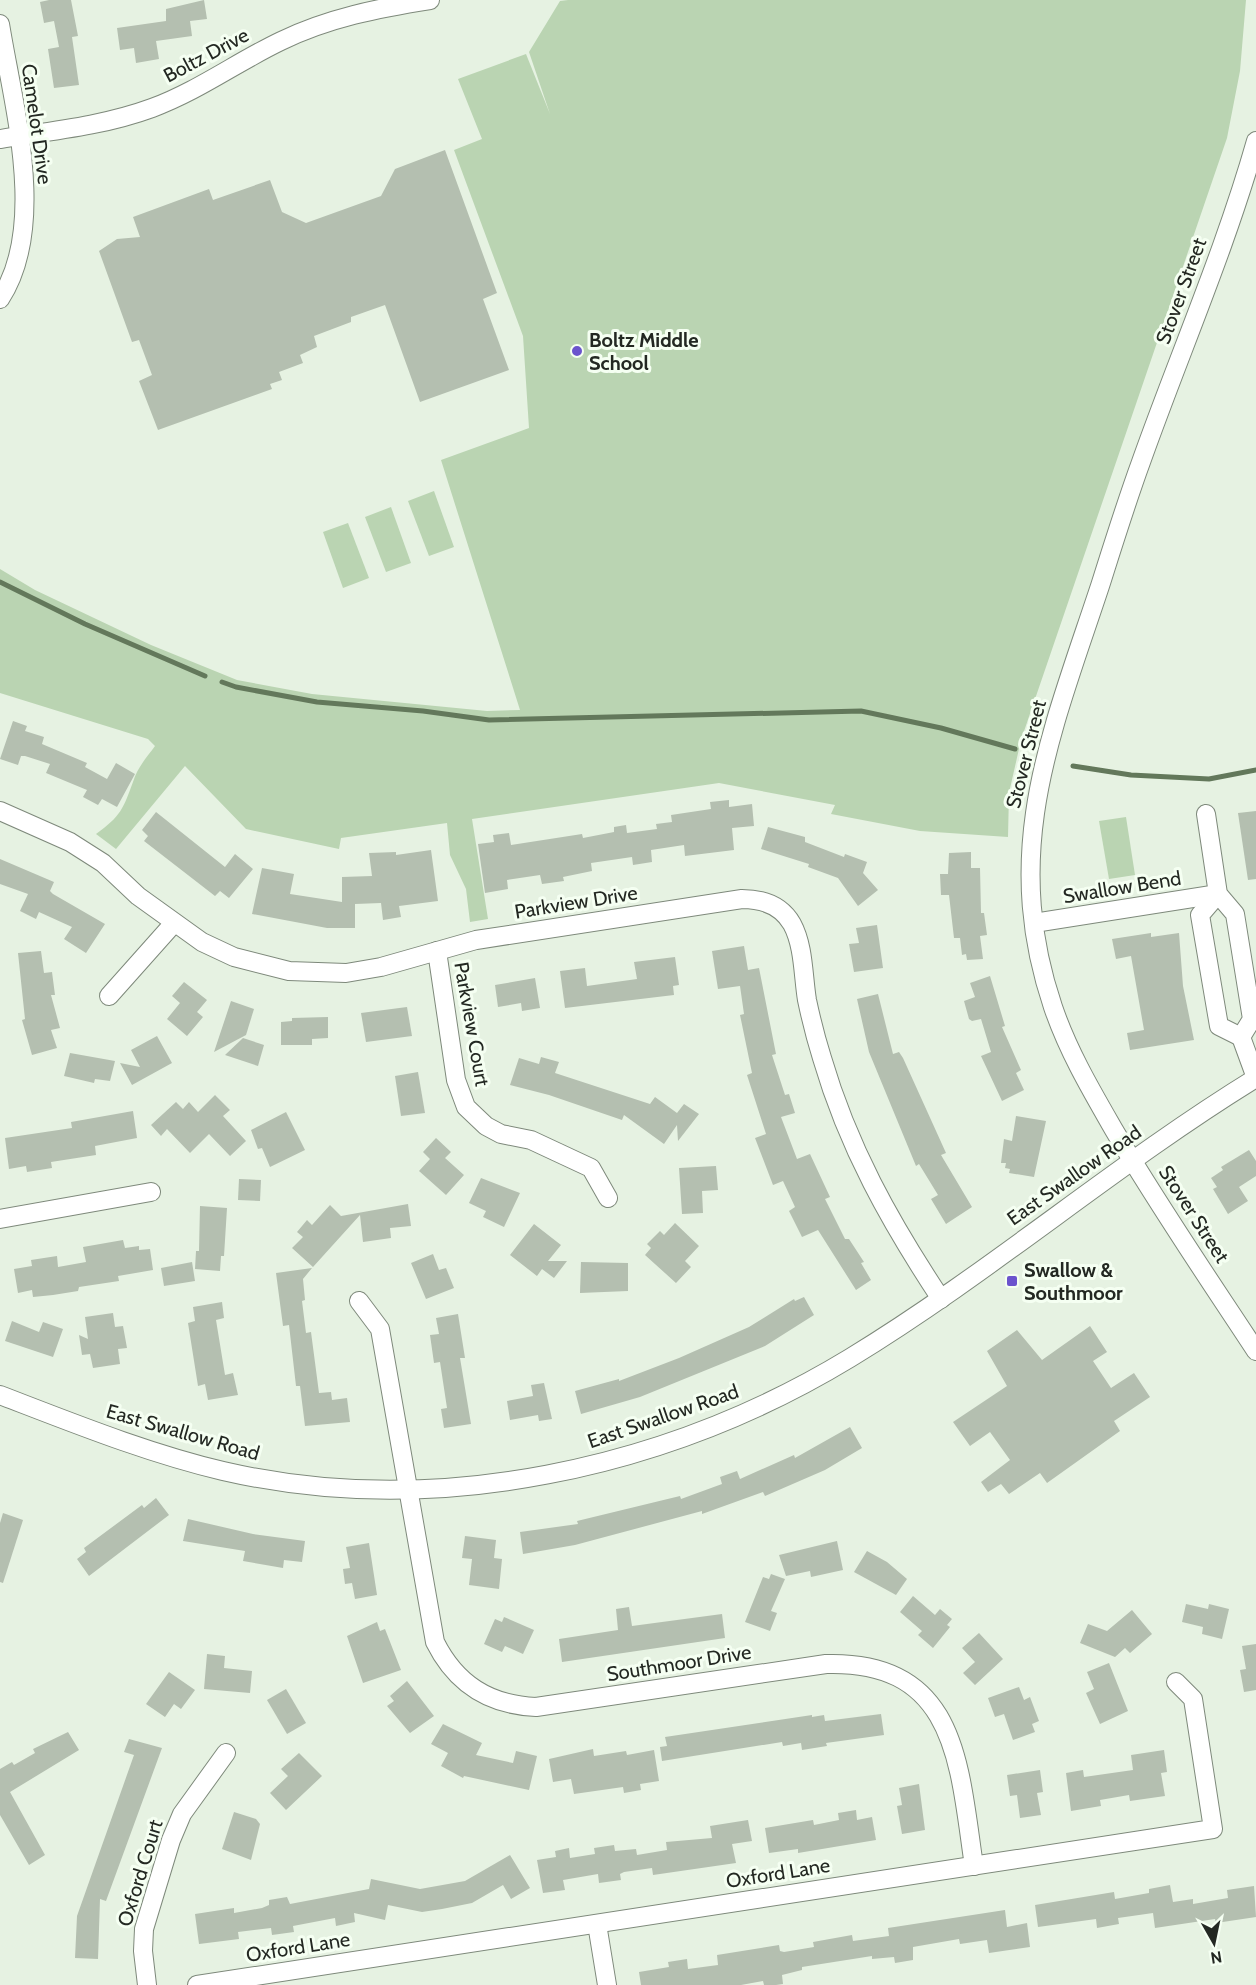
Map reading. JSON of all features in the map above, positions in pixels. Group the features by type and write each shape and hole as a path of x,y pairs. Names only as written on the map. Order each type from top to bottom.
{"street":[{"name":"Boltz Drive","path":"9,137 80,127 152,108 195,89 256,54 312,28 380,8 430,0"},
{"name":"Camelot Drive","path":"0,24 9,137 25,191 25,222 13,273 0,299"},
{"name":"Stover Street","path":"1256,141 1207,288 1141,462 1047,747 1036,796 1031,834 1030,880 1034,923 1053,1007 1070,1050 1132,1161 1256,1351"},
{"name":"Parkview Drive","path":"0,811 70,842 103,863 174,923 202,942 234,957 289,971 346,973 381,967 476,940 742,899 770,903 782,912 797,936 807,1000 821,1055 856,1155 907,1247 941,1299"},
{"path":"1206,814 1218,894 1235,914 1252,1019 1241,1037"},
{"name":"Swallow Bend","path":"1034,923 1218,894"},
{"path":"1218,894 1200,915 1219,1026 1241,1037 1256,1078"},
{"path":"109,996 174,923"},
{"name":"Parkview Court","path":"437,951 456,1080 466,1107 475,1117 494,1130 531,1140 591,1168 608,1197"},
{"name":"East Swallow Road","path":"0,1395 85,1427 224,1471 284,1482 408,1489 489,1484 576,1468 636,1453 692,1434 805,1385 941,1299 1202,1111 1256,1078"},
{"path":"0,1219 151,1192"},
{"name":"Southmoor Drive","path":"359,1301 380,1329 435,1642 451,1669 466,1684 484,1696 504,1704 536,1707 825,1664 855,1664 887,1672 919,1693 934,1708 951,1737 957,1757 974,1866"},
{"name":"Oxford Lane","path":"197,1985 1213,1829 1192,1699 1176,1682"},
{"name":"Oxford Court","path":"147,1985 142,1951 144,1929 171,1840 187,1807 226,1753"},
{"path":"597,1924 607,1985"}],"green space":[{"name":"Boltz Middle School","path":"1246,0 1240,71 1227,138 1021,740 1009,793 1008,837 920,831 831,814 835,805 719,783 472,819 488,919 470,922 466,889 450,855 447,823 341,838 339,849 246,829 185,766 116,849 96,834 120,811 137,772 155,746 148,739 0,693 0,569 35,590 151,645 237,680 312,694 487,711 520,710 441,460 529,428 523,336 454,150 482,139 458,79 526,54 550,114 529,52 560,1"},
{"path":"434,491 454,547 429,556 408,501"},
{"path":"391,507 411,563 386,572 365,517"},
{"path":"348,523 369,578 343,588 323,532"},
{"path":"1126,817 1135,875 1109,879 1099,821"}],"building":[{"path":"71,0 78,36 72,37 79,85 54,88 48,49 59,47 54,21 44,23 40,2"},
{"path":"204,0 207,19 190,21 192,36 156,41 159,59 136,63 134,48 120,50 117,28 166,21 166,9"},
{"path":"445,150 497,293 483,299 509,370 420,402 385,305 351,317 351,322 314,336 317,347 300,355 303,363 279,372 282,380 270,384 272,389 158,430 139,381 152,375 139,340 132,342 99,251 117,239 140,237 133,217 209,189 213,200 270,180 282,212 306,223 381,196 395,169"},
{"path":"13,721 27,726 25,731 44,737 42,744 87,763 85,767 107,779 116,763 135,774 117,807 102,799 98,805 83,797 87,790 46,773 50,764 25,756 21,756 18,765 0,759"},
{"path":"729,800 729,807 752,804 754,826 732,828 734,850 685,856 684,845 651,850 652,862 633,865 632,857 591,863 592,871 563,877 564,881 542,884 540,875 507,880 508,889 485,893 478,844 494,842 493,835 509,833 511,845 582,834 583,838 614,832 614,827 626,825 627,833 657,829 656,824 672,822 671,815 711,809 710,802"},
{"path":"1256,811 1256,879 1248,880 1238,813"},
{"path":"156,812 225,867 235,854 253,869 229,898 220,891 215,896 144,841 148,836 142,830"},
{"path":"768,827 805,837 805,842 844,857 845,854 867,862 863,873 878,890 858,906 838,878 808,867 809,864 761,849"},
{"path":"431,850 438,901 399,906 401,917 383,920 381,903 355,904 355,928 327,928 252,914 262,868 294,874 290,894 342,902 342,877 372,876 369,853 396,852 396,855"},
{"path":"971,852 971,868 980,868 981,913 984,913 987,935 980,936 983,959 967,960 966,954 962,955 960,938 954,938 949,895 941,895 940,874 948,874 949,853"},
{"path":"0,859 54,882 50,891 53,894 105,924 86,953 64,939 72,927 39,912 36,919 20,911 28,894 0,884"},
{"path":"877,925 883,968 854,972 849,944 859,943 856,928"},
{"path":"1151,933 1151,937 1179,933 1183,986 1194,1040 1130,1050 1127,1033 1144,1030 1131,956 1116,959 1112,939"},
{"path":"744,946 748,970 759,968 776,1054 772,1055 785,1095 789,1094 795,1113 781,1117 797,1159 810,1154 830,1197 825,1199 845,1239 849,1239 864,1262 861,1263 871,1280 856,1290 818,1230 802,1237 789,1211 795,1207 783,1181 773,1185 755,1138 766,1134 747,1075 752,1073 740,1015 744,1014 740,986 718,989 712,951"},
{"path":"41,951 44,973 52,972 55,995 51,995 60,1028 51,1030 57,1048 32,1055 22,1020 25,1019 18,953"},
{"path":"675,957 679,985 673,986 674,995 565,1008 560,971 585,968 587,986 637,979 634,962"},
{"path":"990,976 1005,1026 1002,1027 1021,1070 1016,1073 1024,1090 1002,1101 981,1056 991,1052 981,1019 972,1021 969,1019 964,1001 975,997 970,983"},
{"path":"535,978 540,1008 522,1011 521,1003 498,1007 495,985"},
{"path":"184,982 207,1000 197,1012 203,1017 187,1036 167,1019 180,1003 172,996"},
{"path":"878,994 893,1054 899,1052 903,1058 946,1153 941,1155 972,1207 946,1224 931,1199 938,1195 919,1164 916,1166 869,1052 857,999"},
{"path":"231,1001 254,1009 246,1035 214,1052"},
{"path":"407,1007 412,1036 366,1042 361,1013"},
{"path":"328,1017 328,1038 312,1039 312,1045 281,1045 281,1022 292,1021 292,1018"},
{"path":"157,1036 172,1063 132,1085 120,1063 140,1067 131,1050"},
{"path":"243,1038 264,1045 258,1066 225,1055"},
{"path":"70,1053 115,1061 110,1081 95,1079 94,1083 64,1076"},
{"path":"541,1057 559,1062 555,1073 650,1104 655,1097 677,1113 684,1104 699,1114 678,1141 677,1125 664,1144 624,1115 622,1120 549,1095 510,1085 519,1058 539,1064"},
{"path":"418,1072 425,1113 401,1116 395,1076"},
{"path":"215,1095 230,1110 223,1116 246,1141 230,1156 209,1134 190,1153 167,1129 161,1136 151,1125 176,1102 183,1109 189,1102 198,1112"},
{"path":"133,1111 137,1138 95,1146 96,1155 51,1162 52,1168 27,1172 26,1166 9,1169 5,1138 72,1128 71,1122"},
{"path":"286,1112 305,1150 270,1167 262,1148 258,1149 251,1130"},
{"path":"1016,1116 1046,1121 1034,1177 1009,1173 1010,1169 1005,1168 1006,1163 1001,1163 1004,1139 1012,1141"},
{"path":"436,1138 451,1152 445,1158 464,1175 446,1195 419,1171 430,1159 423,1152"},
{"path":"1249,1150 1256,1161 1256,1176 1239,1187 1248,1201 1228,1214 1213,1189 1217,1187 1211,1178 1223,1170 1221,1167"},
{"path":"716,1166 718,1190 702,1191 703,1213 682,1214 679,1168"},
{"path":"481,1178 520,1193 504,1227 483,1217 486,1211 469,1203"},
{"path":"239,1179 261,1180 260,1201 238,1200"},
{"path":"408,1204 411,1226 390,1228 391,1238 363,1242 360,1215 313,1267 292,1248 303,1237 297,1232 307,1220 312,1225 330,1205 341,1216"},
{"path":"200,1206 227,1208 224,1256 221,1256 220,1271 195,1269 196,1251 199,1251"},
{"path":"675,1223 699,1246 685,1261 691,1267 676,1283 645,1255 651,1248 647,1244 660,1231 664,1235"},
{"path":"534,1224 561,1245 548,1261 567,1261 554,1278 542,1269 537,1276 510,1255"},
{"path":"123,1240 125,1248 139,1246 139,1250 150,1249 153,1270 118,1276 119,1281 79,1287 78,1291 33,1297 32,1290 18,1293 14,1269 32,1266 31,1260 57,1256 58,1267 86,1262 83,1247"},
{"path":"433,1254 439,1270 446,1268 454,1288 426,1299 411,1263"},
{"path":"192,1262 195,1281 164,1286 161,1268"},
{"path":"581,1262 628,1263 628,1291 580,1293"},
{"path":"312,1268 303,1279 305,1300 302,1301 306,1333 311,1332 319,1393 331,1392 332,1400 347,1398 350,1422 305,1426 300,1386 296,1386 289,1325 283,1326 276,1273"},
{"path":"804,1297 814,1315 765,1346 640,1397 581,1414 575,1391 619,1379 619,1381 679,1358 749,1327 794,1299 795,1301"},
{"path":"222,1302 224,1318 216,1320 225,1375 233,1373 238,1395 208,1400 205,1384 198,1386 188,1323 195,1321 193,1307"},
{"path":"113,1313 115,1327 123,1326 127,1348 118,1349 120,1364 93,1368 90,1354 82,1355 79,1335 88,1339 85,1317"},
{"path":"458,1314 465,1358 460,1358 471,1424 444,1428 441,1409 447,1408 440,1362 434,1363 430,1335 439,1334 436,1318"},
{"path":"12,1321 39,1332 43,1322 63,1329 53,1357 5,1341"},
{"path":"1090,1326 1107,1352 1093,1361 1111,1388 1134,1373 1150,1397 1114,1421 1120,1431 1047,1483 1040,1473 1009,1494 1001,1484 988,1492 981,1482 1010,1460 990,1432 970,1446 953,1422 1007,1386 987,1351 1017,1330 1042,1360"},
{"path":"544,1383 552,1419 539,1421 538,1415 510,1420 507,1401 533,1396 531,1385"},
{"path":"850,1427 862,1448 825,1470 765,1496 763,1492 702,1514 702,1511 575,1545 523,1554 520,1532 578,1524 577,1521 680,1496 681,1499 722,1484 720,1477 737,1471 740,1479 794,1455 795,1458"},
{"path":"156,1498 169,1515 89,1576 77,1559 86,1552 84,1548 142,1505 144,1508"},
{"path":"3,1513 23,1520 3,1583 0,1582 0,1523"},
{"path":"188,1519 253,1534 305,1541 302,1562 284,1560 283,1568 243,1561 245,1551 183,1541"},
{"path":"465,1536 496,1540 494,1558 502,1559 499,1589 469,1585 472,1559 462,1558"},
{"path":"837,1541 843,1570 811,1577 810,1571 786,1576 779,1555"},
{"path":"369,1543 377,1595 355,1599 352,1583 345,1584 343,1569 350,1568 346,1547"},
{"path":"867,1551 887,1562 907,1579 896,1595 854,1572"},
{"path":"771,1574 785,1579 771,1611 777,1613 770,1631 745,1622 763,1577 769,1579"},
{"path":"913,1596 935,1615 940,1609 952,1619 947,1625 950,1627 933,1648 918,1635 922,1631 900,1612"},
{"path":"1186,1604 1208,1609 1209,1604 1229,1609 1222,1639 1202,1634 1203,1627 1182,1622"},
{"path":"629,1607 632,1626 722,1614 725,1638 562,1662 559,1639 618,1630 616,1609"},
{"path":"1132,1610 1152,1634 1130,1653 1125,1648 1115,1657 1080,1643 1088,1624 1107,1631"},
{"path":"504,1617 534,1630 523,1654 505,1646 502,1652 484,1644 495,1619 502,1622"},
{"path":"377,1622 380,1631 385,1629 401,1670 363,1683 347,1636"},
{"path":"979,1633 1003,1659 975,1685 963,1673 975,1662 962,1648"},
{"path":"1256,1644 1256,1690 1244,1692 1240,1670 1246,1669 1242,1646"},
{"path":"207,1654 225,1656 224,1668 252,1671 250,1693 204,1689"},
{"path":"1109,1663 1128,1711 1100,1724 1086,1693 1094,1689 1087,1672"},
{"path":"169,1672 195,1690 181,1709 174,1704 165,1717 146,1704"},
{"path":"407,1681 434,1716 410,1733 387,1706 394,1701 390,1696"},
{"path":"1019,1687 1024,1700 1030,1697 1039,1721 1032,1724 1035,1732 1013,1740 1004,1714 995,1717 988,1698"},
{"path":"286,1689 306,1723 287,1734 267,1700"},
{"path":"881,1714 884,1735 826,1743 827,1746 802,1750 801,1743 783,1746 782,1742 662,1761 660,1747 667,1746 665,1737 812,1715 812,1717 824,1715 825,1721"},
{"path":"443,1724 482,1743 476,1755 513,1763 516,1751 537,1756 529,1790 464,1776 463,1778 441,1766 448,1753 431,1744"},
{"path":"68,1732 79,1750 10,1792 45,1855 29,1865 0,1815 0,1769 12,1762 14,1765 35,1753 33,1749"},
{"path":"129,1739 162,1748 106,1901 100,1899 98,1959 75,1958 77,1916 134,1755 124,1752"},
{"path":"593,1749 594,1756 626,1751 627,1755 654,1750 659,1781 640,1784 641,1790 624,1793 623,1787 574,1794 571,1779 553,1782 549,1759"},
{"path":"1164,1750 1167,1772 1161,1773 1165,1796 1130,1801 1129,1795 1100,1800 1101,1806 1071,1811 1066,1773 1083,1770 1084,1777 1133,1770 1131,1755"},
{"path":"299,1753 322,1776 286,1810 270,1793 288,1776 281,1769"},
{"path":"1040,1770 1043,1792 1037,1793 1041,1815 1020,1818 1017,1795 1010,1796 1007,1775"},
{"path":"919,1784 925,1830 902,1834 897,1806 902,1805 899,1788"},
{"path":"856,1810 857,1820 872,1817 876,1840 798,1853 798,1849 769,1853 765,1828 813,1820 814,1825 839,1820 838,1813"},
{"path":"234,1812 256,1819 260,1824 251,1860 222,1849"},
{"path":"748,1820 752,1841 732,1844 736,1863 653,1875 652,1868 624,1872 620,1874 621,1880 599,1883 598,1874 563,1880 565,1890 543,1893 537,1860 556,1857 555,1851 569,1848 570,1858 595,1854 594,1848 614,1845 615,1851 636,1849 637,1855 667,1850 666,1842 712,1838 710,1826"},
{"path":"510,1855 530,1888 511,1899 503,1885 472,1903 442,1909 422,1912 388,1905 385,1920 354,1913 355,1922 336,1926 335,1918 293,1926 294,1932 272,1935 271,1928 238,1932 239,1939 199,1944 195,1914 234,1908 234,1913 262,1908 269,1905 269,1900 287,1897 290,1904 369,1889 371,1879 420,1889 465,1881"},
{"path":"1170,1885 1173,1902 1193,1899 1193,1904 1228,1898 1227,1890 1254,1886 1256,1917 1216,1923 1215,1919 1155,1928 1153,1913 1118,1918 1119,1924 1097,1928 1096,1919 1038,1927 1035,1905 1114,1892 1115,1899 1149,1893 1149,1889"},
{"path":"1005,1910 1007,1927 1027,1923 1030,1947 989,1953 987,1940 960,1944 959,1939 913,1947 913,1960 895,1963 894,1957 872,1959 872,1956 802,1967 802,1970 782,1975 783,1984 764,1985 763,1981 741,1985 641,1985 639,1972 669,1967 668,1962 687,1959 688,1969 718,1965 717,1955 779,1945 780,1951 784,1952 814,1947 813,1942 852,1935 853,1941 889,1936 888,1928"}],"waterway":[{"path":"0,582 85,624 205,676"},
{"path":"222,682 236,687 317,702 423,711 489,720 861,711 941,728 1015,749"},
{"path":"1073,766 1131,775 1209,779 1256,770"}],"place":[{"name":"Boltz Middle School","path":"577,351"},
{"name":"Swallow & Southmoor","path":"1012,1281"}]}
